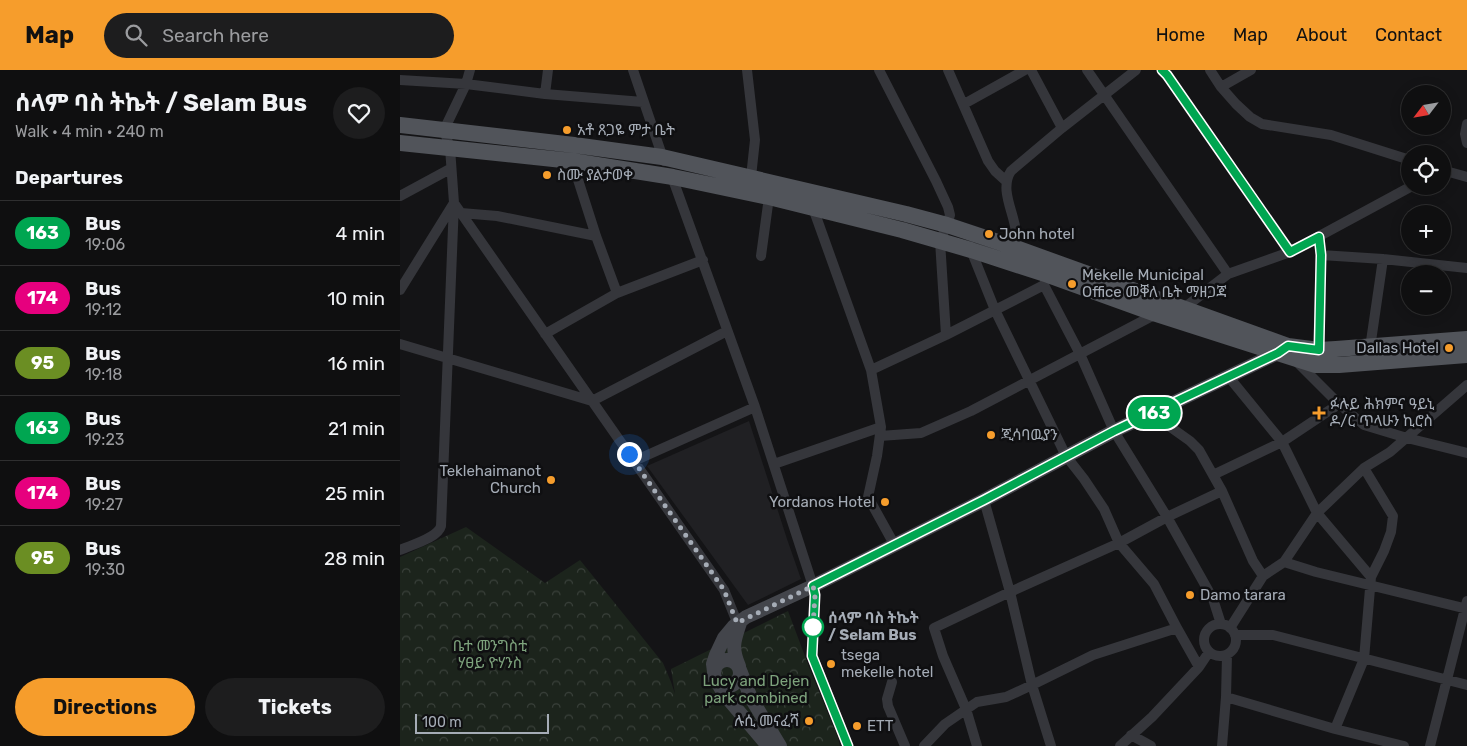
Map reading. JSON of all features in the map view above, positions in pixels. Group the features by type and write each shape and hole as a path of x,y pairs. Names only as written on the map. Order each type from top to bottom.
{"main road":[{"path":"400,125 444,130 573,153 813,208 940,241 1048,273 1184,308 1287,353"},
{"path":"400,143 450,148 662,157 751,177 947,225 1013,247 1048,273 1156,314 1287,353 1317,358 1339,366 1466,345"},
{"path":"1317,358 1370,348 1466,345"}],"street":[{"path":"400,550 432,536 440,530 441,526 454,203 450,169 450,148 444,130 466,84 470,70"},
{"path":"546,94 548,70"},
{"path":"633,70 662,157 673,177 755,407 813,586 815,595 812,656 848,746"},
{"path":"747,70 755,140 751,177"},
{"path":"880,70 944,197 950,215 940,241 946,335"},
{"path":"948,70 988,161 1006,181"},
{"path":"964,104 1025,70"},
{"path":"1031,70 1062,128"},
{"path":"1087,70 1228,274"},
{"path":"1013,247 1016,232 1006,181 1011,171 1136,70"},
{"path":"1162,70 1290,252"},
{"path":"1210,70 1221,87 1236,104 1250,117 1262,124 1331,135 1401,157"},
{"path":"1221,87 1251,70"},
{"path":"400,80 466,84 546,94 643,102"},
{"path":"1467,124 1465,134 1467,143"},
{"path":"573,153 596,236 617,293"},
{"path":"400,196 450,169"},
{"path":"1451,173 1467,177"},
{"path":"1184,308 1228,274 1290,252 1401,192"},
{"path":"761,256 769,197"},
{"path":"454,203 724,590 739,623 734,638 733,650 739,668 752,698 780,746"},
{"path":"400,290 454,203"},
{"path":"813,208 871,370 880,432 868,497 894,544"},
{"path":"462,213 497,216 596,236"},
{"path":"1317,358 1321,255 1319,237"},
{"path":"971,250 995,310 1066,456 1104,509 1119,543 1154,584 1199,668"},
{"path":"1321,255 1383,259 1467,268"},
{"path":"1370,348 1383,259"},
{"path":"545,334 617,293 703,260"},
{"path":"871,370 995,310 1048,273 1080,354 1114,431 1168,517 1229,629 1236,640 1235,646 1227,655 1218,656 1209,652 1204,640 1207,632 1213,626 1229,629 1273,635 1467,685"},
{"path":"774,464 880,432 921,433 971,411 1156,314"},
{"path":"400,344 592,401 728,331"},
{"path":"768,746 724,694 715,676 714,664 719,648 729,631 739,623 984,500 1114,431 1228,376 1287,353 1339,404 1364,425 1406,438 1467,453"},
{"path":"1228,376 1282,442 1317,513 1371,581"},
{"path":"1229,629 1263,576 1284,562 1317,513 1364,468 1390,452 1432,414 1467,386"},
{"path":"1213,475 1282,442 1339,404"},
{"path":"634,461 755,407"},
{"path":"1152,414 1190,441 1199,450 1222,491 1252,561 1263,576"},
{"path":"1335,729 1364,659 1371,581 1391,532 1393,516 1364,468"},
{"path":"977,746 966,709 943,656 934,628 1119,543 1222,491"},
{"path":"984,500 1010,592 1032,686 1051,746"},
{"path":"1284,562 1316,572 1371,581 1466,606 1430,746"},
{"path":"924,746 945,724 977,702 1006,696 1032,686 1093,655 1177,628"},
{"path":"1120,746 1152,718 1199,668 1209,652"},
{"path":"1222,746 1227,655"},
{"path":"724,660 731,660 739,668 740,678 733,685 724,686 715,676 717,663 724,660"},
{"path":"892,682 886,698 905,746"},
{"path":"1226,697 1335,729 1361,741 1404,746"},
{"path":"1131,735 1151,746"}],"shaded area":[{"path":"749,421 801,579 748,605 647,466"}],"green space":[{"name":"ቤተ መንግስቲ ሃፀይ ዮሃንስ","path":"466,527 545,583 580,560 663,663 675,694 671,669 788,611 840,746 400,746 400,557"}],"bus line":[{"name":"163","path":"848,746 812,656 815,595 813,586 984,500 1114,431 1278,353 1288,346 1319,350 1321,255 1319,237 1290,252 1162,70"}],"place":[{"name":"አቶ ጸጋዬ ምታ ቤት","path":"567,130"},
{"name":"ስሙ ያልታወቀ","path":"547,175"},
{"name":"John hotel","path":"989,234"},
{"name":"Mekelle Municipal Office መቐለ ቤት ማዘጋጃ","path":"1072,284"},
{"name":"Dallas Hotel","path":"1449,348"},
{"name":"ፉሉይ ሕክምና ዓይኒ ዶ/ር ጥላሁን ኪሮስ","path":"1319,413"},
{"name":"ጂሳባዉያን","path":"991,435"},
{"name":"Teklehaimanot Church","path":"551,480"},
{"name":"Yordanos Hotel","path":"885,502"},
{"name":"Damo tarara","path":"1190,595"},
{"name":"ሰላም ባስ ትኬት / Selam Bus","path":"813,627"},
{"name":"tsega mekelle hotel","path":"831,664"},
{"name":"ሉሲ መናፈሻ","path":"809,721"},
{"name":"ETT","path":"857,726"}],"route":[{"path":"629,454 724,590 737,623 813,586 815,595 813,627"}],"park label":[{"name":"Lucy and Dejen park combined","path":"756,690"}]}
